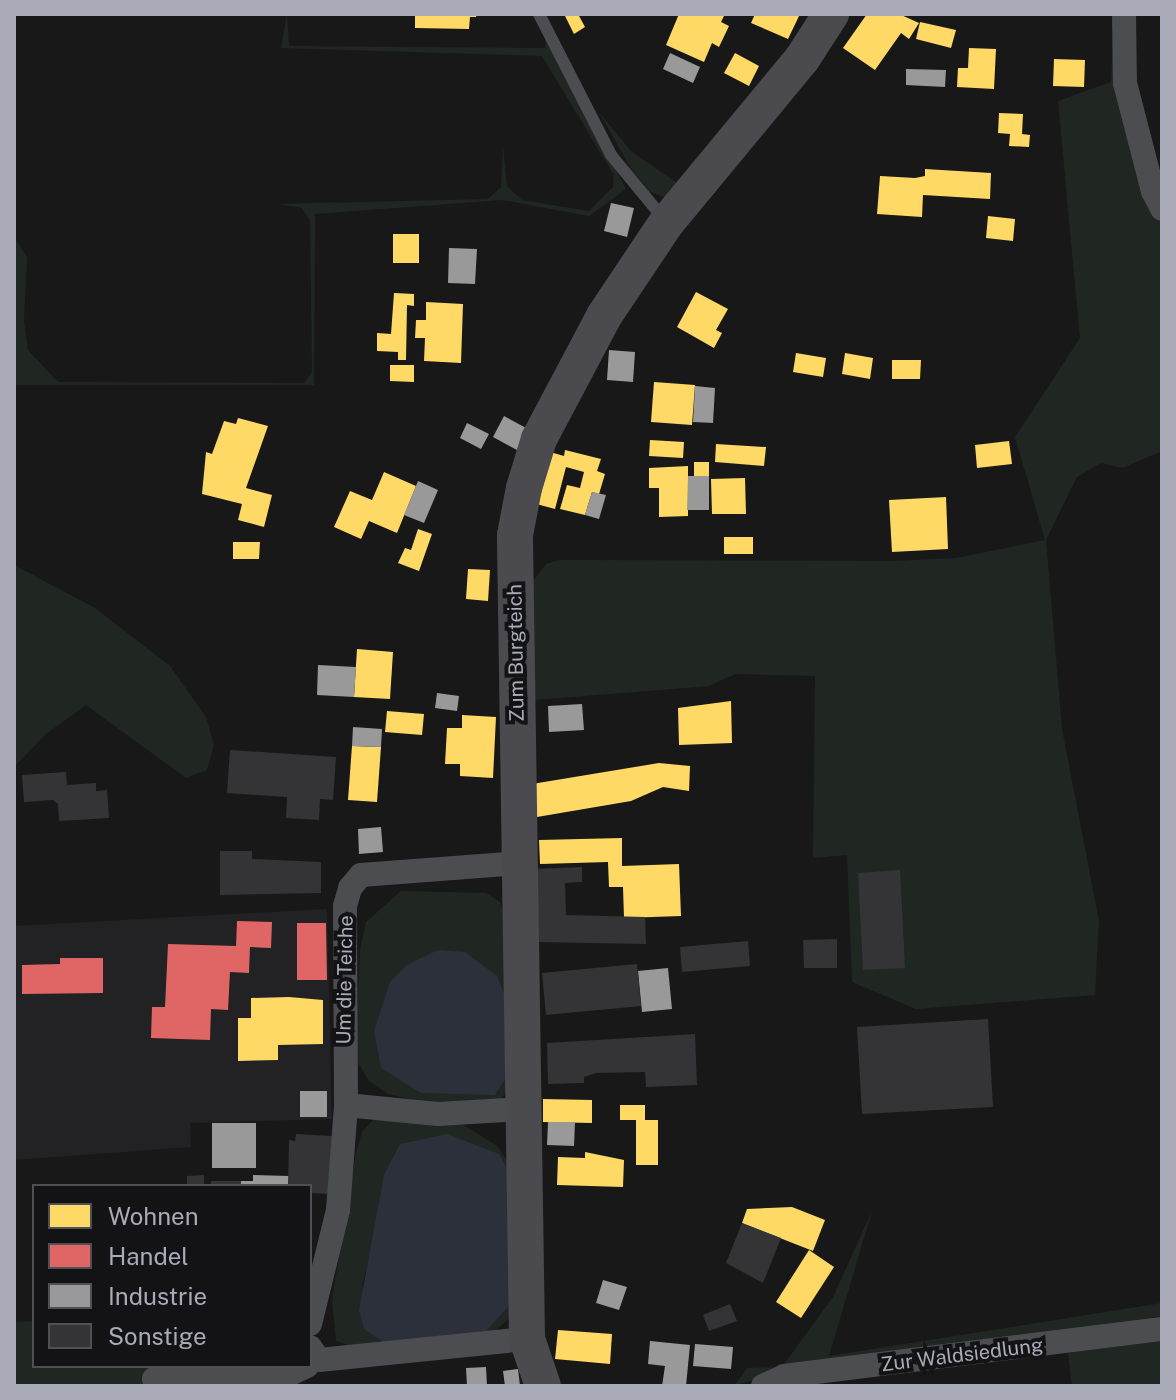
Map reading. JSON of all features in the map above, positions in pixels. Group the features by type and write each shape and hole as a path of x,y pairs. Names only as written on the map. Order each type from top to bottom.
{"street":[{"name":"Zum Burgteich","path":"543,1386 527,1339 515,535 524,488 539,439 604,316 667,222 802,59 831,14"},
{"path":"1124,14 1125,83 1153,191 1162,209"},
{"name":"Um die Teiche","path":"312,1316 338,1210 346,1105 345,906 350,888 361,875 521,863"},
{"path":"346,1105 438,1114 523,1109"},
{"name":"Zur Waldsiedlung","path":"763,1386 784,1376 1162,1329"},
{"path":"312,1359 527,1339"},
{"path":"154,1379 290,1374 298,1368"}],"lane":[{"path":"539,14 611,155 667,222"}],"shaded area":[{"path":"287,14 289,46 545,48 546,39 626,189 589,216 502,200 315,214 314,385 14,385 14,237 27,257 24,321 28,350 58,382 304,383 312,372 310,221 302,208 278,204 488,199 501,187 503,145 507,186 522,200 589,211 613,187 614,175 542,56 281,48"},
{"path":"1114,14 1162,217 1162,451 1122,468 1101,463 1077,477 1046,540 1062,729 1099,921 1095,995 916,1009 852,982 847,855 813,858 815,676 735,674 709,686 535,700 532,582 546,564 559,560 892,561 956,558 1045,540 1015,437 1080,338 1058,101 1111,82"},
{"path":"599,112 631,151 677,183 668,199 649,191 630,167"},
{"path":"14,565 95,608 170,666 206,717 214,745 207,770 186,778 86,705 46,734 14,767"},
{"path":"401,891 486,893 500,902 507,924 516,1083 501,1099 426,1103 388,1094 369,1081 355,1058 360,950 366,922"},
{"path":"327,909 332,1119 190,1123 191,1147 14,1160 14,926"},
{"path":"438,950 465,952 497,976 505,996 507,1076 495,1095 421,1093 381,1068 374,1031 390,982 407,965"},
{"path":"374,1119 456,1120 497,1146 508,1162 510,1318 492,1333 408,1339 370,1254 362,1286 385,1343 399,1339 399,1346 353,1347 336,1341 332,1300 356,1153 362,1132"},
{"path":"447,1134 499,1154 511,1175 518,1279 507,1308 486,1331 385,1343 364,1329 359,1310 384,1175 400,1144"},
{"path":"872,1211 829,1356 1162,1303 1162,1316 780,1372 734,1386 747,1368 782,1367 833,1297"},
{"path":"32,1321 32,1368 148,1368 147,1374 141,1386 14,1386 14,1322"},
{"path":"1162,1338 1162,1386 1072,1386 1068,1353"}],"building: Wohnen":[{"path":"415,14 477,14 470,17 469,29 415,28"},
{"path":"564,14 578,14 585,27 574,34"},
{"path":"679,14 725,14 721,22 729,26 719,47 712,43 704,62 666,45"},
{"path":"755,14 800,14 788,39 751,23"},
{"path":"867,14 899,14 919,23 909,39 901,33 875,70 843,48"},
{"path":"920,22 956,30 951,48 916,39"},
{"path":"969,48 996,49 994,89 957,87 958,68 968,68"},
{"path":"735,53 759,66 749,86 724,73"},
{"path":"1054,59 1085,60 1084,87 1053,86"},
{"path":"999,113 1023,114 1022,134 1030,135 1029,147 1009,146 1010,134 998,133"},
{"path":"925,169 991,173 990,199 923,195 922,217 877,214 880,176 915,178 925,176"},
{"path":"988,216 1015,219 1013,241 986,238"},
{"path":"393,234 419,234 419,263 393,263"},
{"path":"696,292 728,309 716,330 722,333 714,348 677,327"},
{"path":"394,293 414,294 414,306 407,305 406,360 398,360 398,352 377,351 377,333 391,334"},
{"path":"426,302 463,304 461,363 424,361 425,338 415,338 416,320 426,320"},
{"path":"796,353 826,358 823,377 793,372"},
{"path":"845,353 873,358 870,379 842,374"},
{"path":"892,360 921,360 920,379 892,379"},
{"path":"390,365 414,365 414,382 390,381"},
{"path":"654,382 695,385 692,425 651,422"},
{"path":"238,418 268,426 246,488 272,495 264,527 238,520 242,504 202,494 206,452 212,454 224,421 236,424"},
{"path":"650,440 684,442 683,458 649,456"},
{"path":"1009,441 1012,464 977,468 975,445"},
{"path":"716,444 766,447 764,466 715,462"},
{"path":"543,450 564,456 565,450 601,459 597,471 605,474 599,494 592,492 585,515 560,509 567,485 580,488 584,472 566,467 555,509 529,502"},
{"path":"694,462 709,462 709,476 694,476"},
{"path":"688,466 688,516 659,517 659,488 649,488 649,468"},
{"path":"384,472 416,486 397,533 369,521 361,539 334,527 350,491 372,500"},
{"path":"745,478 746,514 712,514 711,479"},
{"path":"946,497 948,549 892,552 889,500"},
{"path":"418,529 432,534 419,571 398,563 405,548 411,550"},
{"path":"724,537 753,537 753,554 724,554"},
{"path":"233,542 260,542 259,559 233,559"},
{"path":"468,569 490,570 488,601 466,599"},
{"path":"357,649 393,652 390,699 354,697"},
{"path":"731,701 732,743 679,745 678,708"},
{"path":"387,711 424,714 422,735 385,732"},
{"path":"462,715 496,717 493,778 460,776 460,764 445,764 447,728 462,728"},
{"path":"352,746 381,747 377,802 348,800"},
{"path":"659,763 690,766 689,791 663,787 631,801 537,817 532,784"},
{"path":"622,838 622,866 679,864 681,916 624,918 623,887 609,887 608,862 540,864 539,840"},
{"path":"251,998 323,1000 323,1044 278,1045 278,1060 238,1061 238,1018 251,1018"},
{"path":"543,1099 592,1100 592,1123 543,1122"},
{"path":"620,1105 645,1105 645,1120 658,1120 658,1165 636,1165 636,1120 620,1120"},
{"path":"585,1152 624,1160 623,1187 557,1185 558,1157 585,1158"},
{"path":"792,1207 825,1220 813,1251 742,1223 747,1209"},
{"path":"809,1250 834,1267 801,1318 776,1302"},
{"path":"558,1330 612,1334 610,1364 555,1359"}],"building: Handel":[{"path":"237,921 272,922 271,948 250,947 249,973 230,972 228,1010 211,1009 210,1040 151,1038 152,1007 165,1007 168,944 236,946"},
{"path":"297,923 326,923 327,980 297,980"},
{"path":"60,958 103,958 103,993 22,994 22,965 60,964"}],"building: Industrie":[{"path":"670,53 700,67 693,83 663,69"},
{"path":"906,69 946,70 945,87 906,85"},
{"path":"611,203 634,208 627,237 604,231"},
{"path":"449,248 477,249 475,284 448,283"},
{"path":"609,350 635,352 633,382 607,380"},
{"path":"695,386 715,388 713,423 693,422"},
{"path":"504,416 528,429 517,450 493,437"},
{"path":"467,423 489,434 481,449 460,438"},
{"path":"688,476 709,476 709,510 687,510"},
{"path":"418,481 438,490 424,523 404,515"},
{"path":"592,492 606,495 599,519 585,515"},
{"path":"318,665 356,667 354,697 317,695"},
{"path":"437,693 459,696 457,711 435,708"},
{"path":"582,704 584,730 549,732 548,706"},
{"path":"353,727 382,729 381,747 352,746"},
{"path":"381,827 383,852 359,854 358,829"},
{"path":"668,968 672,1009 642,1012 638,971"},
{"path":"300,1091 327,1091 327,1117 300,1117"},
{"path":"548,1122 575,1122 574,1146 547,1145"},
{"path":"212,1123 256,1123 256,1168 212,1168"},
{"path":"253,1175 289,1176 288,1184 241,1184 241,1181 253,1181"},
{"path":"603,1280 627,1287 619,1310 596,1303"},
{"path":"650,1341 690,1345 686,1386 662,1386 665,1366 648,1364"},
{"path":"695,1344 733,1347 731,1369 693,1366"},
{"path":"486,1367 487,1386 467,1386 466,1368"},
{"path":"518,1369 520,1386 505,1386 503,1371"}],"building: Sonstige":[{"path":"230,750 336,757 333,800 320,799 319,820 286,818 287,797 227,793"},
{"path":"66,772 67,785 96,783 96,791 107,790 109,818 59,821 58,804 53,800 24,802 22,775"},
{"path":"220,851 252,851 252,859 321,862 321,893 220,895"},
{"path":"582,867 582,882 565,883 566,915 645,917 646,944 538,942 536,869"},
{"path":"900,870 905,968 863,970 858,873"},
{"path":"837,939 837,968 804,968 803,940"},
{"path":"748,941 750,966 682,972 680,947"},
{"path":"637,964 641,1006 546,1015 542,973"},
{"path":"988,1019 993,1107 862,1114 857,1027"},
{"path":"695,1034 697,1085 646,1087 645,1072 596,1073 584,1077 584,1083 548,1084 547,1043"},
{"path":"296,1134 333,1136 330,1194 312,1193 312,1184 288,1184 289,1140 295,1141"},
{"path":"204,1175 204,1184 187,1184 187,1176"},
{"path":"211,1181 241,1181 241,1184 211,1184"},
{"path":"742,1223 781,1238 763,1283 726,1263"},
{"path":"730,1304 737,1321 709,1331 703,1315"}]}
